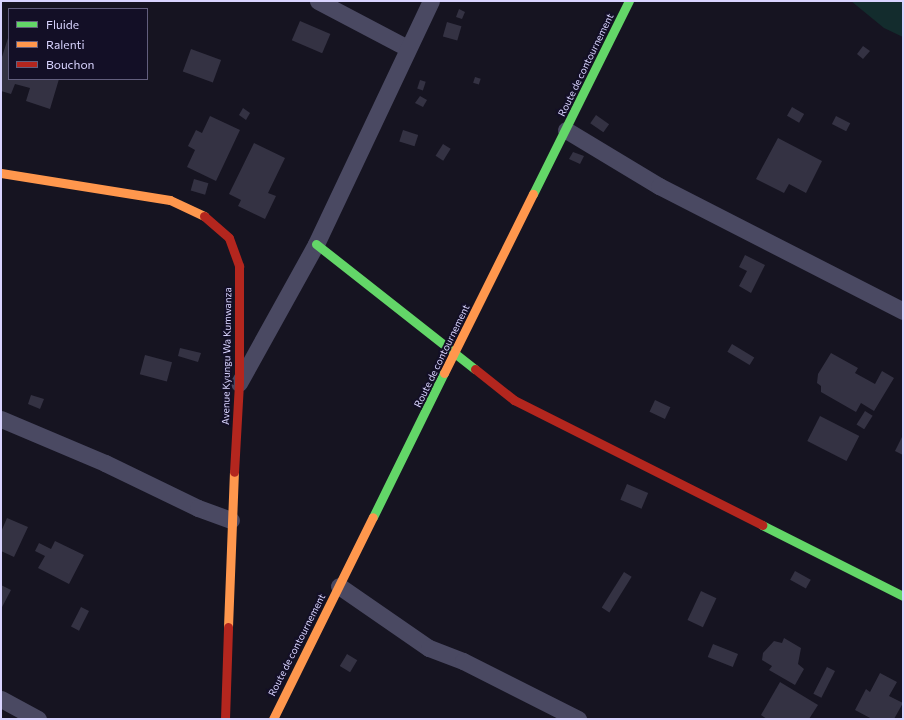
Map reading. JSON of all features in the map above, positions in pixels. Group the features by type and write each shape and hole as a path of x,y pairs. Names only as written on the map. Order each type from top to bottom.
{"street":[{"path":"318,1 407,48"},
{"path":"239,383 316,244 407,48 431,1"},
{"name":"Route de contournement","path":"273,719 629,1"},
{"path":"566,130 659,186 903,311"},
{"name":"Avenue Kyungu Wa Kumwanza","path":"1,173 170,200 201,213 216,224 229,238 239,266 239,383 231,520 225,719"},
{"path":"316,244 514,400 903,596"},
{"path":"1,419 105,463 198,508 231,520"},
{"path":"339,586 429,648 463,661 578,719"},
{"path":"1,699 38,719"}],"green space":[{"path":"851,1 903,1 903,37 884,28"}],"building":[{"path":"459,9 465,12 462,19 456,17"},
{"path":"300,21 330,34 322,53 292,40"},
{"path":"447,22 461,26 457,41 443,36"},
{"path":"8,38 8,80 59,80 50,109 26,101 30,88 15,84 11,94 1,91 1,60"},
{"path":"863,46 870,51 863,59 857,54"},
{"path":"191,49 221,60 213,82 183,72"},
{"path":"475,77 481,79 479,85 473,83"},
{"path":"420,80 426,82 423,90 417,89"},
{"path":"420,96 427,100 423,107 415,103"},
{"path":"792,107 804,114 799,123 787,116"},
{"path":"243,108 250,113 246,120 239,115"},
{"path":"596,115 609,124 603,132 590,123"},
{"path":"210,116 240,130 216,181 187,167 195,150 188,146 196,130 202,133"},
{"path":"836,116 850,123 846,131 832,124"},
{"path":"403,130 418,135 415,146 399,141"},
{"path":"778,138 822,161 806,193 789,184 784,193 756,179"},
{"path":"254,143 285,158 268,193 276,196 265,219 238,206 241,200 229,194"},
{"path":"443,144 451,149 443,161 436,156"},
{"path":"573,152 584,156 580,164 569,159"},
{"path":"194,179 208,183 205,195 191,191"},
{"path":"745,255 765,265 751,293 739,286 747,271 739,267"},
{"path":"732,344 754,357 750,365 727,352"},
{"path":"180,348 201,353 198,362 178,356"},
{"path":"831,353 858,368 855,373 875,384 882,371 894,378 874,411 861,403 856,412 821,392 821,386 817,383 818,374"},
{"path":"145,355 172,362 167,382 140,374"},
{"path":"31,395 44,399 40,409 28,404"},
{"path":"655,400 670,407 665,419 650,412"},
{"path":"865,411 873,416 864,429 857,425"},
{"path":"820,416 859,436 846,461 807,441"},
{"path":"903,435 903,455 895,451"},
{"path":"627,484 648,493 642,509 620,500"},
{"path":"7,518 28,527 14,557 1,551 1,532"},
{"path":"55,541 84,555 69,584 38,568 45,556 35,551 39,543 51,549"},
{"path":"795,571 811,580 806,588 790,580"},
{"path":"624,572 632,577 609,612 602,608"},
{"path":"1,585 11,590 1,609"},
{"path":"701,591 716,598 703,627 687,620"},
{"path":"81,607 89,611 79,631 71,627"},
{"path":"784,638 801,648 798,664 804,669 795,685 769,670 772,666 762,660 763,653 774,641 782,643"},
{"path":"713,644 738,654 733,667 708,657"},
{"path":"347,654 357,660 350,672 340,666"},
{"path":"827,667 835,671 821,698 813,694"},
{"path":"880,673 897,682 889,696 903,703 894,719 872,719 855,710 866,689 870,692"},
{"path":"780,682 818,705 809,719 767,719 761,715"}],"traffic: fast":[{"path":"533,194 629,1"},
{"path":"316,244 475,369"},
{"path":"373,517 444,373"},
{"path":"762,525 903,596"}],"traffic: slow":[{"path":"1,173 170,200 204,216"},
{"path":"444,373 533,194"},
{"path":"228,627 234,472"},
{"path":"273,719 373,517"}],"traffic: jam":[{"path":"204,216 229,238 239,266 239,383 234,472"},
{"path":"475,369 514,400 762,525"},
{"path":"225,719 228,627"}]}
